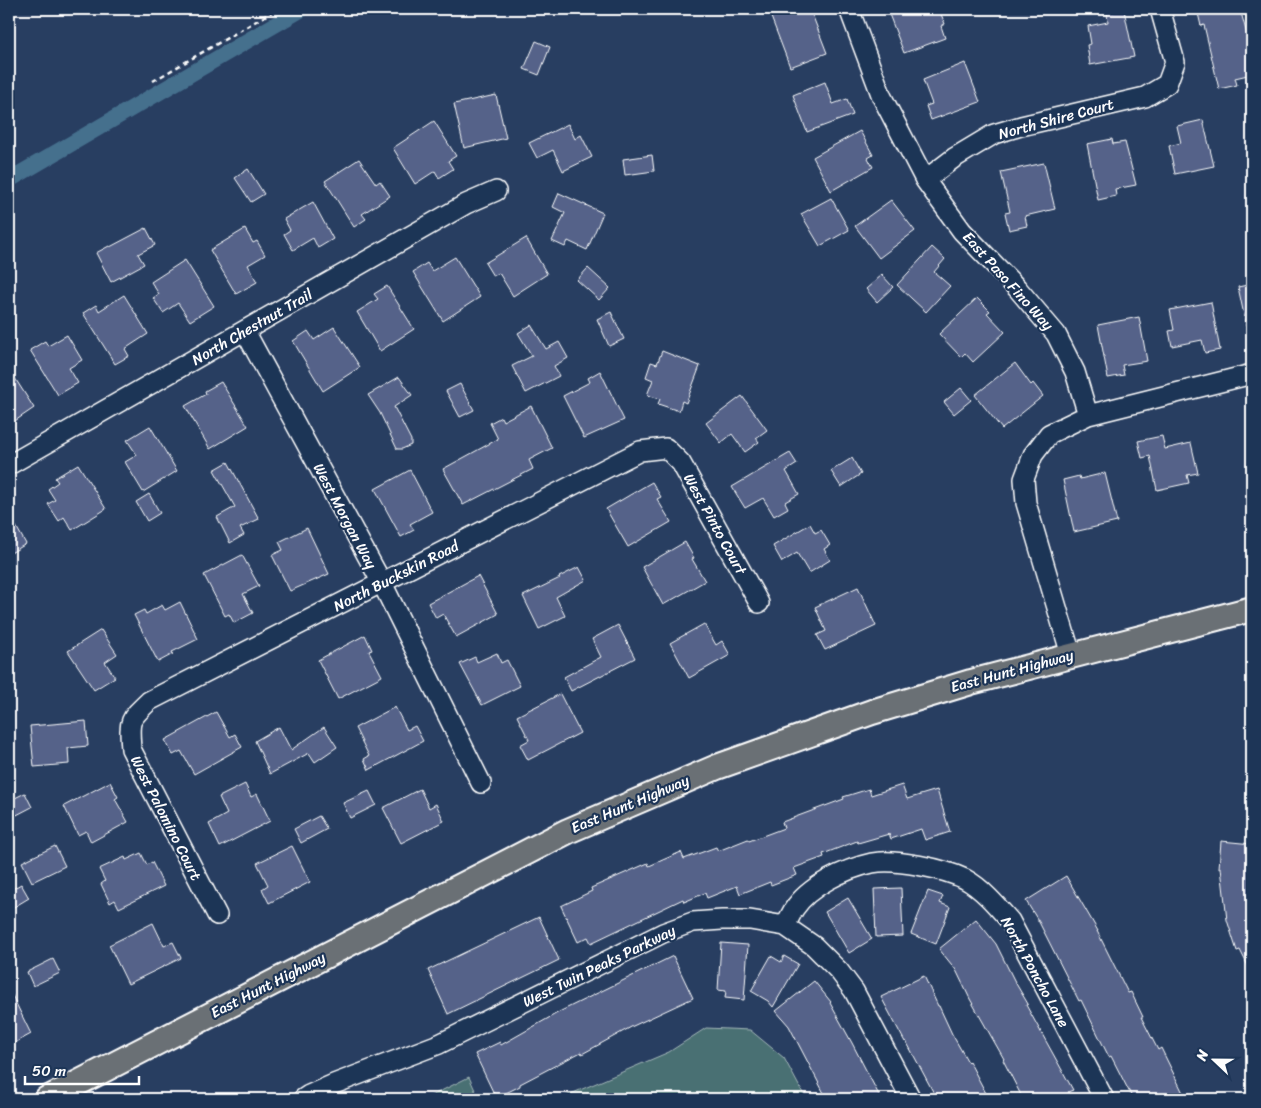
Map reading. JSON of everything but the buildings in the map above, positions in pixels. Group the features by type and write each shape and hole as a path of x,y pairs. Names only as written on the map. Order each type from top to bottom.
{"main road":[{"name":"East Hunt Highway","path":"47,1099 568,830 646,796 774,746 872,712 970,682 1252,609"}],"street":[{"name":"East Paso Fino Way","path":"849,9 882,97 925,180 962,232 1017,288 1056,334 1075,372 1088,415"},
{"name":"North Shire Court","path":"925,180 954,158 994,134 1145,96 1167,84 1174,62 1160,9"},
{"name":"North Chestnut Trail","path":"9,465 466,204 496,191"},
{"name":"West Morgan Way","path":"245,331 382,584 482,784"},
{"path":"1071,655 1026,503 1024,478 1033,455 1049,434 1088,415 1252,374"},
{"name":"North Buckskin Road","path":"132,717 149,701 640,451 666,448"},
{"name":"West Pinto Court","path":"666,448 681,463 759,603"},
{"name":"West Palomino Court","path":"132,717 130,729 131,749 217,915"},
{"name":"North Poncho Lane","path":"785,926 795,908 814,889 839,874 873,863 908,864 938,869 966,880 993,901 1010,921 1104,1099"},
{"name":"West Twin Peaks Parkway","path":"303,1099 334,1084 438,1044 663,933 693,922 750,920 785,926 814,946 839,971 854,991 911,1099"}],"path":[{"path":"153,81 277,9"}],"green space":[{"path":"706,1028 750,1030 784,1058 806,1099 559,1099 669,1052"},
{"path":"469,1077 479,1099 425,1099"}],"waterway":[{"path":"9,180 302,9"}]}
